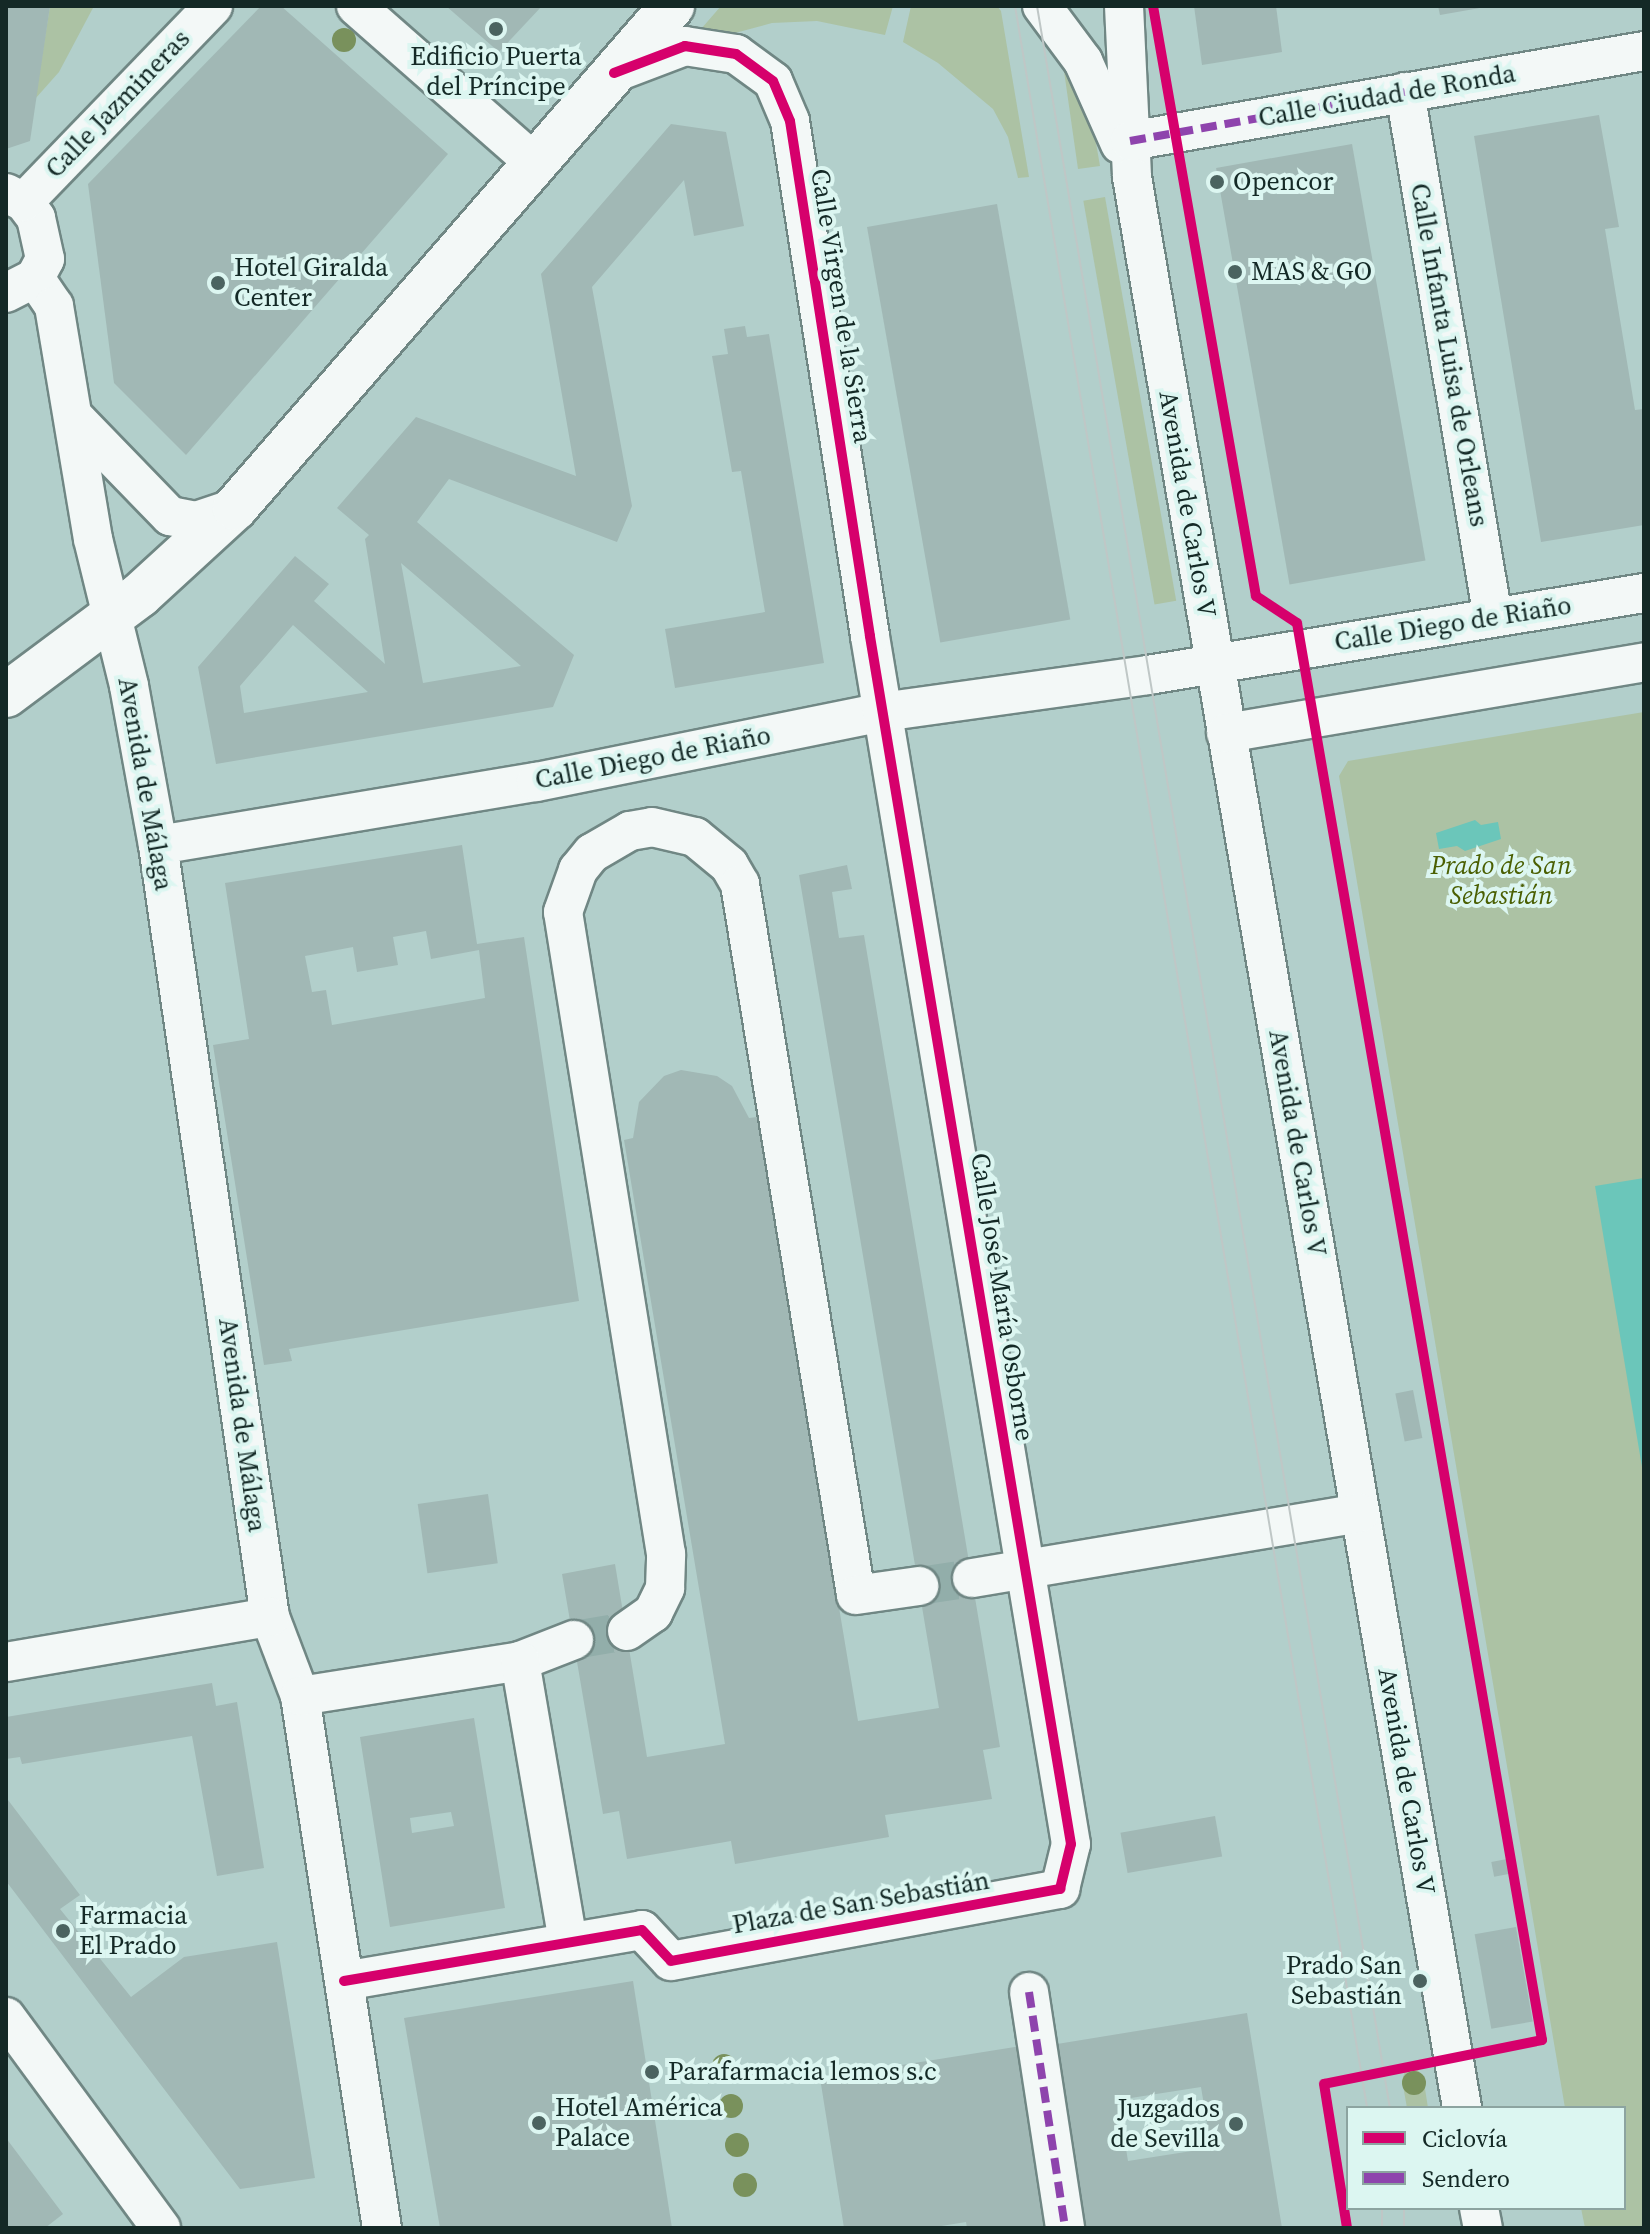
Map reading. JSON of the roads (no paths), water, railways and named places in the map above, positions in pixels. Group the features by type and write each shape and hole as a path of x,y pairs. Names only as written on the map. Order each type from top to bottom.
{"main road":[{"path":"6,695 110,619 235,508 672,6"}],"street":[{"name":"Calle Jazmineras","path":"15,197 213,6"},
{"path":"356,6 536,164"},
{"name":"Avenida de Carlos V","path":"1042,6 1083,61 1131,159"},
{"name":"Avenida de Carlos V","path":"1124,6 1131,159 1226,733 1462,2106"},
{"name":"Calle Virgen de la Sierra","path":"614,73 685,46 736,54 773,81 790,121 882,712"},
{"name":"Calle Ciudad de Ronda","path":"1131,159 1405,92 1644,51"},
{"name":"Calle Infanta Luisa de Orleans","path":"1405,92 1493,618"},
{"path":"15,197 36,218 45,259 20,285"},
{"name":"Avenida de Málaga","path":"20,285 54,306 110,619 129,686 158,845 270,1617 300,1696 382,2228"},
{"path":"74,417 170,516 196,521 235,508"},
{"name":"Calle Diego de Riaño","path":"158,845 536,782 882,712 1148,675 1644,593"},
{"path":"1226,733 1644,662"},
{"name":"Calle José María Osborne","path":"882,712 1071,1844 1060,1889"},
{"path":"627,1631 653,1613 665,1588 666,1554 563,912 578,870 592,853 620,836 652,827 695,837 722,857 740,884 856,1595 919,1586"},
{"path":"972,1578 1360,1513"},
{"path":"6,1662 270,1617"},
{"path":"300,1696 520,1661 574,1640"},
{"path":"344,1981 568,1942 520,1661"},
{"name":"Plaza de San Sebastián","path":"568,1942 642,1930 671,1961 1060,1889"},
{"path":"1029,1992 1065,2228"},
{"path":"6,2017 161,2228"}],"tunnel":[{"path":"919,1586 972,1578"},
{"path":"574,1640 627,1631"}],"tram line":[{"path":"1015,6 1367,2106"},
{"path":"1037,6 1390,2106"},
{"path":"1382,2210 1382,2228"},
{"path":"1404,2210 1404,2228"}],"place":[{"name":"Edificio Puerta del Príncipe","path":"496,29"},
{"name":"Opencor","path":"1217,182"},
{"name":"MAS & GO","path":"1235,272"},
{"name":"Hotel Giralda Center","path":"218,283"},
{"name":"Farmacia El Prado","path":"63,1931"},
{"name":"Prado San Sebastián","path":"1420,1981"},
{"name":"Parafarmacia lemos s.c","path":"652,2072"},
{"name":"Hotel América Palace","path":"539,2123"},
{"name":"Juzgados de Sevilla","path":"1236,2124"}],"park label":[{"name":"Prado de San Sebastián","path":"1501,881"}]}
